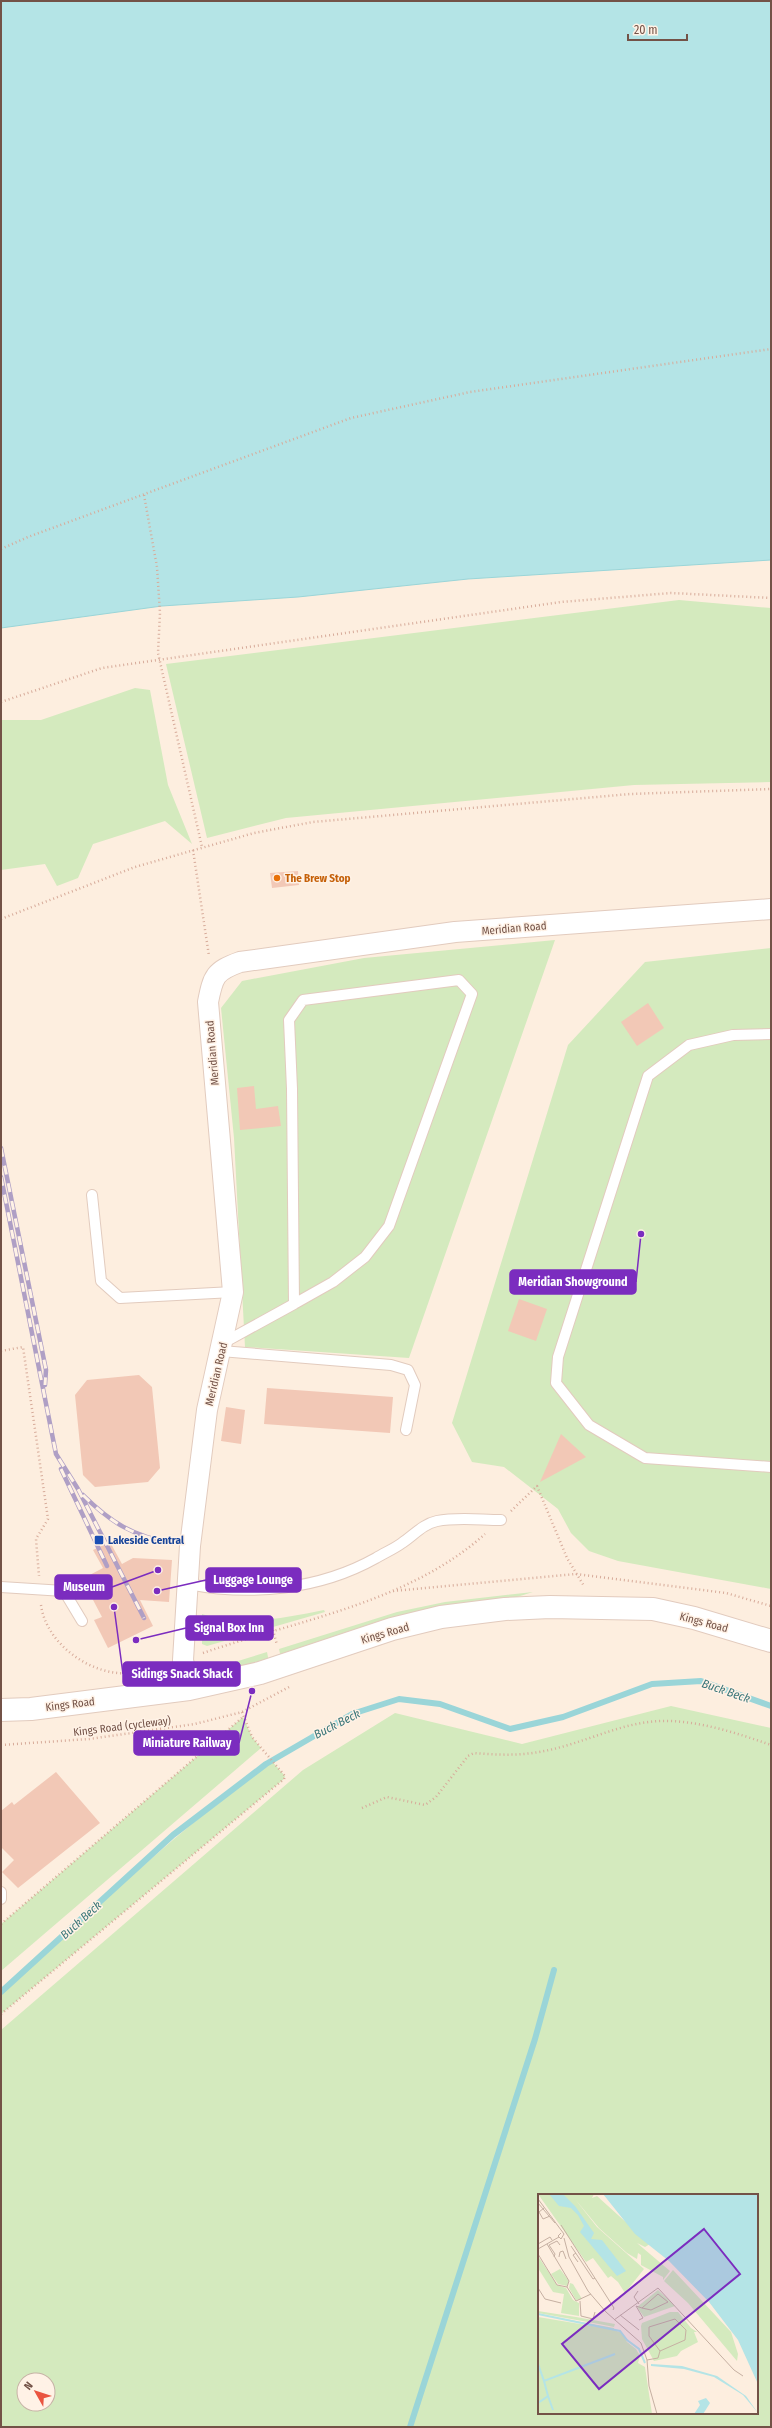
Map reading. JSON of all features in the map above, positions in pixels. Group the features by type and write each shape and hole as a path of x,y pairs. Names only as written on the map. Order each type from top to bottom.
{"street":[{"name":"Meridian Road","path":"189,1689 182,1660 190,1546 207,1410 233,1292 208,1002 212,980 222,968 240,962 455,932 771,909"},
{"name":"Kings Road","path":"1,1710 31,1709 189,1689 260,1672 392,1629 442,1617 505,1609 653,1609 694,1618 771,1640"}],"lane":[{"path":"222,1347 333,1282 365,1257 389,1226 472,994 458,980 303,1000 289,1020 292,1088 294,1304"},
{"path":"771,1034 733,1035 689,1045 648,1076 558,1357 556,1383 589,1425 645,1458 771,1467"},
{"path":"92,1195 101,1281 120,1298 233,1292"},
{"path":"222,1347 391,1365 408,1370 415,1385 406,1430"},
{"path":"188,1584 242,1590 282,1588 322,1580 361,1566 402,1543 425,1525 438,1521 501,1520"},
{"path":"1,1587 64,1591 82,1621"},
{"path":"1,1892 1,1899"}],"path":[{"path":"1,549 28,536 351,418 470,392 771,349"},
{"path":"144,494 157,567 160,613 159,659 202,847"},
{"path":"1,702 102,668 159,659 233,651 406,623 484,615 561,602 671,593 771,598"},
{"path":"1,918 135,867 254,832 314,822 630,794 771,789"},
{"path":"193,850 212,980"},
{"path":"1,1351 24,1347 48,1519 36,1538 43,1614 49,1631 60,1644 79,1659 115,1672 130,1674 182,1660 241,1639 329,1614 416,1580 468,1550 537,1486 567,1558 598,1608"},
{"path":"388,1591 576,1574 726,1593 771,1606"},
{"name":"Kings Road (cycleway)","path":"1,1746 89,1739 195,1724 242,1712 293,1685"},
{"path":"1,2014 284,1780 285,1776 252,1737 242,1712"},
{"path":"1,1924 243,1716"},
{"path":"362,1808 387,1797 425,1805 436,1797 468,1756 474,1753 522,1754 545,1751 609,1732 661,1721 682,1722 735,1733 771,1745"}],"green space":[{"path":"679,600 771,608 771,782 634,785 286,818 207,838 166,664"},
{"path":"135,688 150,690 168,785 192,844 165,821 93,844 78,878 57,886 45,864 1,870 1,720 41,720"},
{"path":"555,940 409,1358 245,1347 234,1138 221,1008 242,981 364,958"},
{"path":"771,948 771,1589 618,1561 589,1551 571,1533 558,1509 504,1467 472,1462 452,1423 568,1045 645,962"},
{"path":"533,1592 494,1604 281,1658 279,1649 397,1612 445,1602"},
{"path":"324,1610 325,1612 207,1646 202,1644 202,1614 217,1618 248,1621 294,1616"},
{"path":"267,1652 269,1662 205,1675 202,1672"},
{"path":"671,1706 771,1728 771,2427 1,2427 1,2030 303,1770 395,1713 522,1744"},
{"path":"243,1717 252,1737 261,1748 1,1971 1,1924"},
{"path":"270,1759 285,1776 284,1779 1,2014 1,1989 174,1839"}],"water":[{"path":"1,1 771,1 771,560 468,579 298,597 162,606 1,628"}],"building":[{"path":"298,871 299,885 272,888 270,873"},
{"path":"648,1003 664,1028 637,1046 621,1022"},
{"path":"254,1086 256,1109 278,1106 281,1126 240,1130 237,1088"},
{"path":"519,1299 547,1309 536,1341 508,1331"},
{"path":"139,1375 152,1387 160,1468 148,1482 95,1487 83,1475 75,1395 87,1380"},
{"path":"267,1388 393,1397 390,1433 264,1424"},
{"path":"226,1407 245,1410 241,1444 221,1441"},
{"path":"561,1434 586,1457 540,1482"},
{"path":"110,1542 122,1564 133,1558 172,1560 169,1602 140,1600 153,1626 108,1648 94,1620 102,1617 82,1579 103,1568 93,1550"},
{"path":"56,1772 100,1823 18,1888 2,1872 14,1860 1,1847 1,1811 12,1802 14,1805"}],"waterway":[{"name":"Buck Beck","path":"1,1992 173,1835 266,1764 352,1714 399,1699 440,1704 510,1729 563,1717 652,1684 701,1681 771,1706"},
{"path":"410,2427 535,2039 554,1970"}],"railway":[{"path":"1,1148 46,1370 45,1385"},
{"path":"1,1177 56,1454 78,1489 144,1618"},
{"path":"61,1469 107,1566"},
{"path":"83,1495 103,1513 124,1527 146,1537 173,1543"}],"place":[{"name":"The Brew Stop","path":"277,878"},
{"name":"Meridian Showground","path":"641,1234"},
{"name":"Lakeside Central","path":"99,1540"},
{"name":"Museum","path":"158,1570"},
{"name":"Luggage Lounge","path":"157,1591"},
{"name":"Sidings Snack Shack","path":"114,1607"},
{"name":"Signal Box Inn","path":"136,1640"},
{"name":"Miniature Railway","path":"252,1691"}]}
